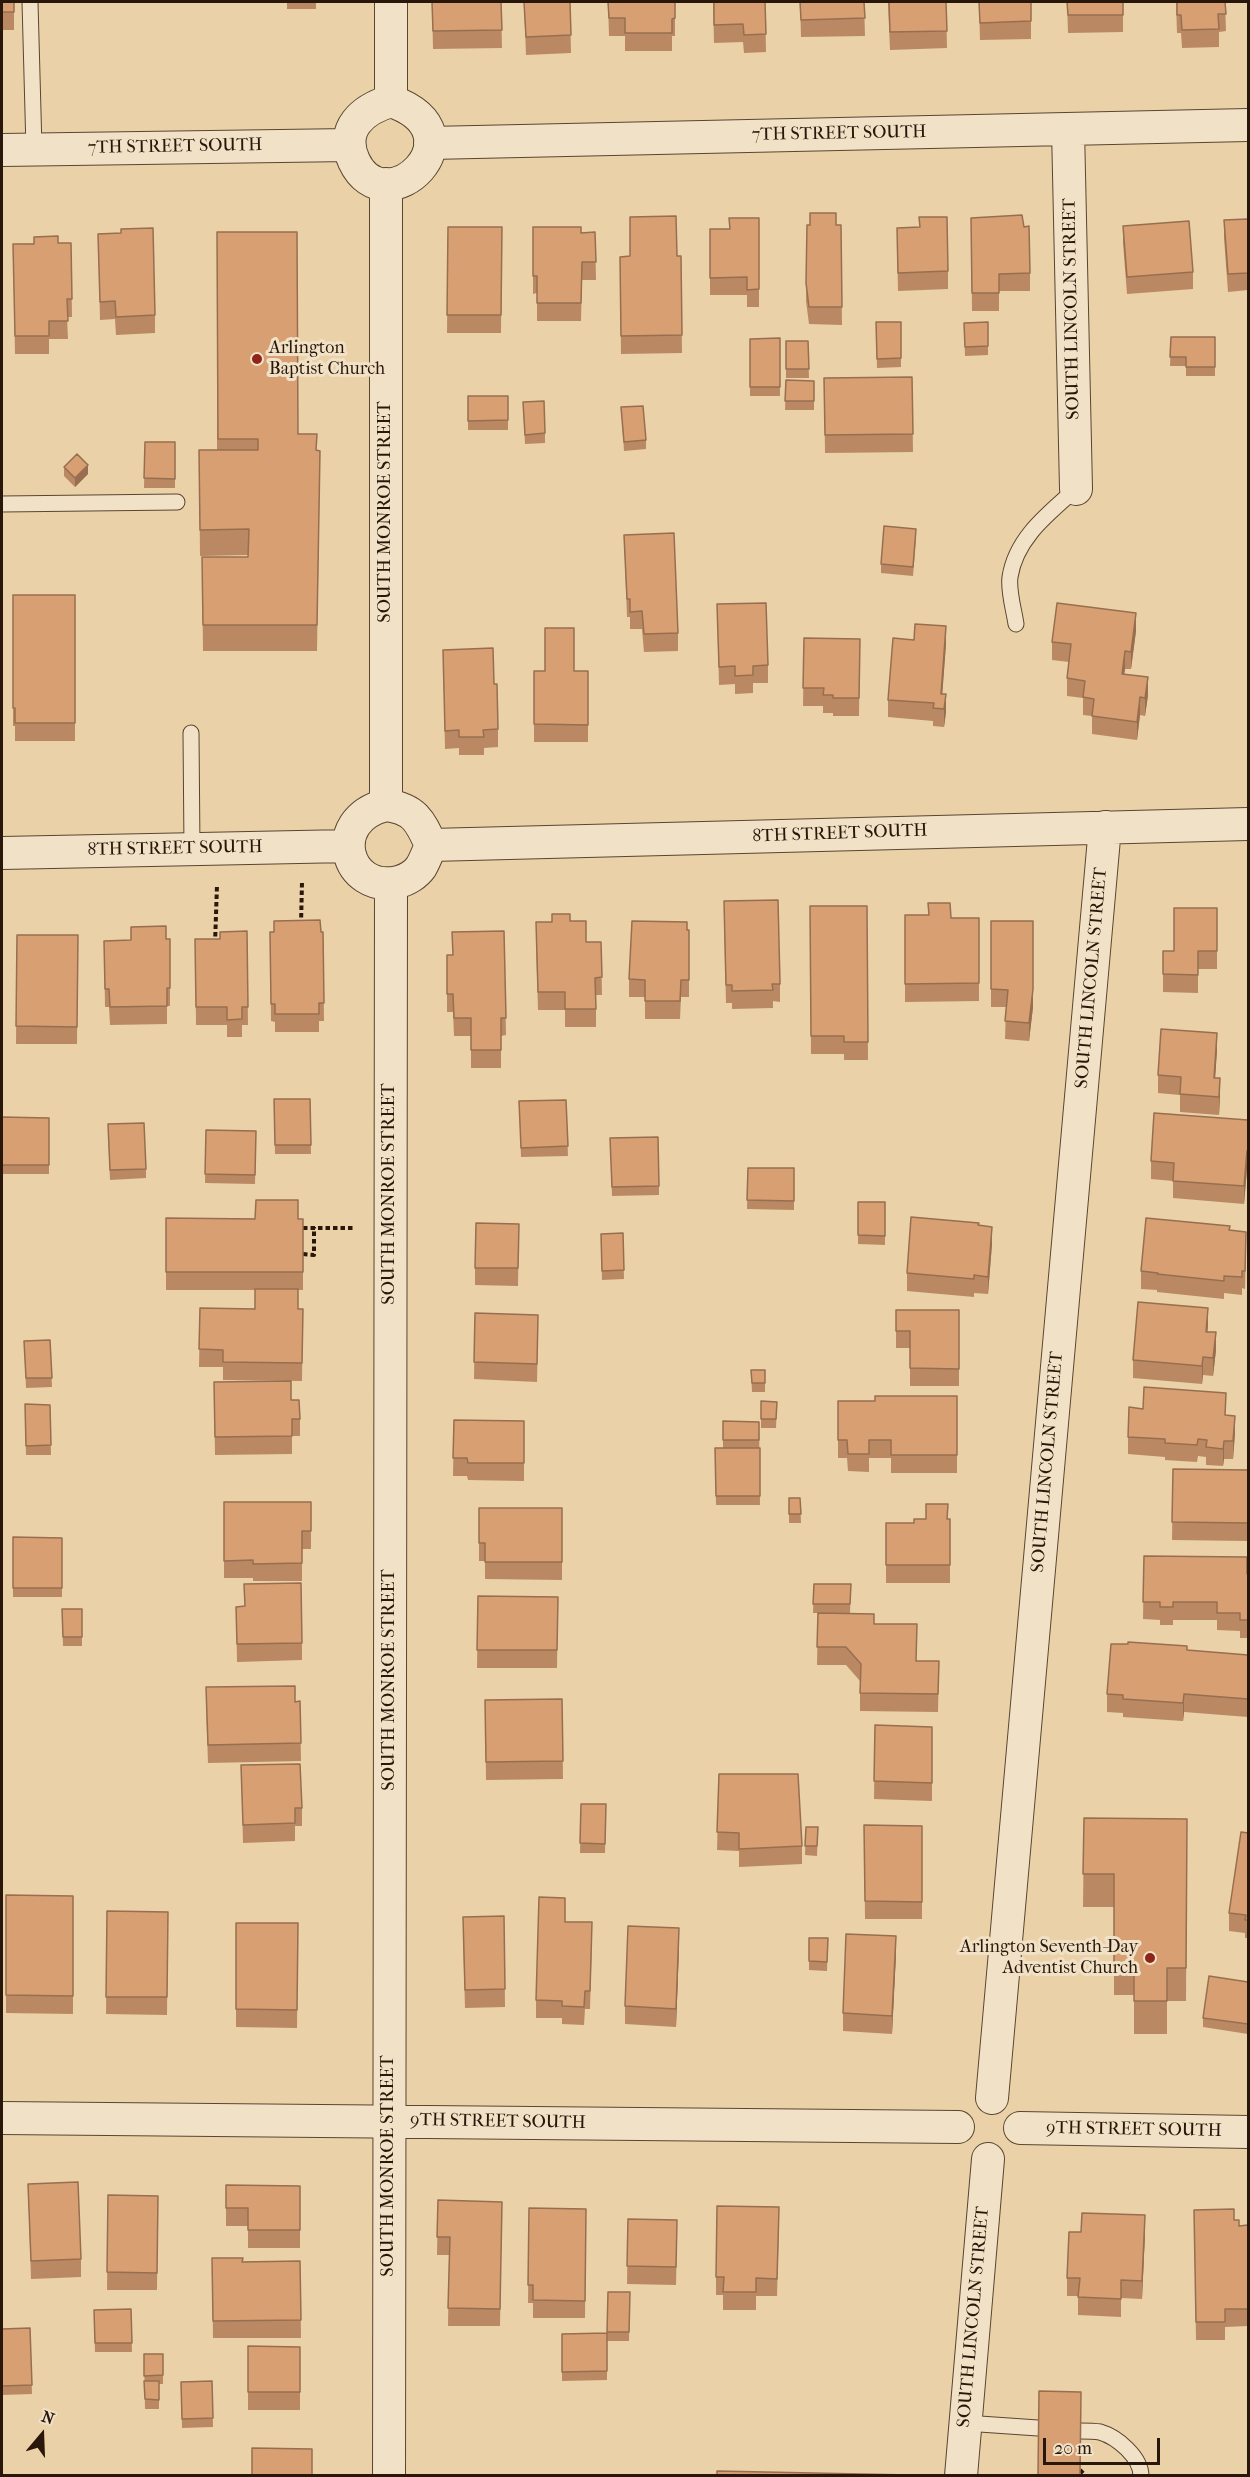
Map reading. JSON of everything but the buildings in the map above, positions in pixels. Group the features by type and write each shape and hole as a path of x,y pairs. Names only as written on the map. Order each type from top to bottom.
{"street":[{"path":"391,2 391,101"},
{"path":"391,101 408,109 422,120 428,131 430,143 428,156 412,177 400,183 386,184 374,181 357,167 349,145 351,132 357,120 366,111 391,101"},
{"name":"7TH STREET SOUTH","path":"430,143 1248,125"},
{"name":"SOUTH LINCOLN STREET","path":"1068,129 1076,489"},
{"name":"7TH STREET SOUTH","path":"2,150 349,145"},
{"name":"SOUTH MONROE STREET","path":"386,184 386,805"},
{"path":"386,805 411,812 420,821 431,845 421,868 402,882 391,884 378,883 357,869 348,846 355,823 364,814 386,805"},
{"name":"8TH STREET SOUTH","path":"431,845 1248,824"},
{"name":"SOUTH LINCOLN STREET","path":"992,2098 1105,827"},
{"name":"8TH STREET SOUTH","path":"2,853 348,846"},
{"name":"SOUTH MONROE STREET","path":"389,2475 391,884"},
{"path":"982,2098 992,2098 1009,2104 1015,2111 1020,2128 1013,2147 997,2158 988,2159 978,2157 963,2145 958,2127 960,2118 973,2102 982,2098"},
{"name":"9TH STREET SOUTH","path":"2,2118 958,2127"},
{"name":"9TH STREET SOUTH","path":"1020,2128 1248,2132"},
{"name":"SOUTH LINCOLN STREET","path":"962,2475 988,2159"}],"lane":[{"path":"30,2 34,149"},
{"path":"1016,624 1010,579 1018,550 1038,523 1076,489"},
{"path":"2,504 177,501"},
{"path":"191,733 206,848"},
{"path":"965,2422 1038,2428"},
{"path":"1080,2431 1100,2432 1125,2446 1141,2470 1141,2475"}],"path":[{"path":"301,927 303,846"},
{"path":"206,848 215,946"},
{"path":"303,1254 314,1255 314,1227"},
{"path":"303,1228 391,1229"},
{"path":"1080,2470 1086,2475"}],"place":[{"name":"Arlington Baptist Church","path":"257,359"},
{"name":"Arlington Seventh-Day Adventist Church","path":"1150,1958"}]}
